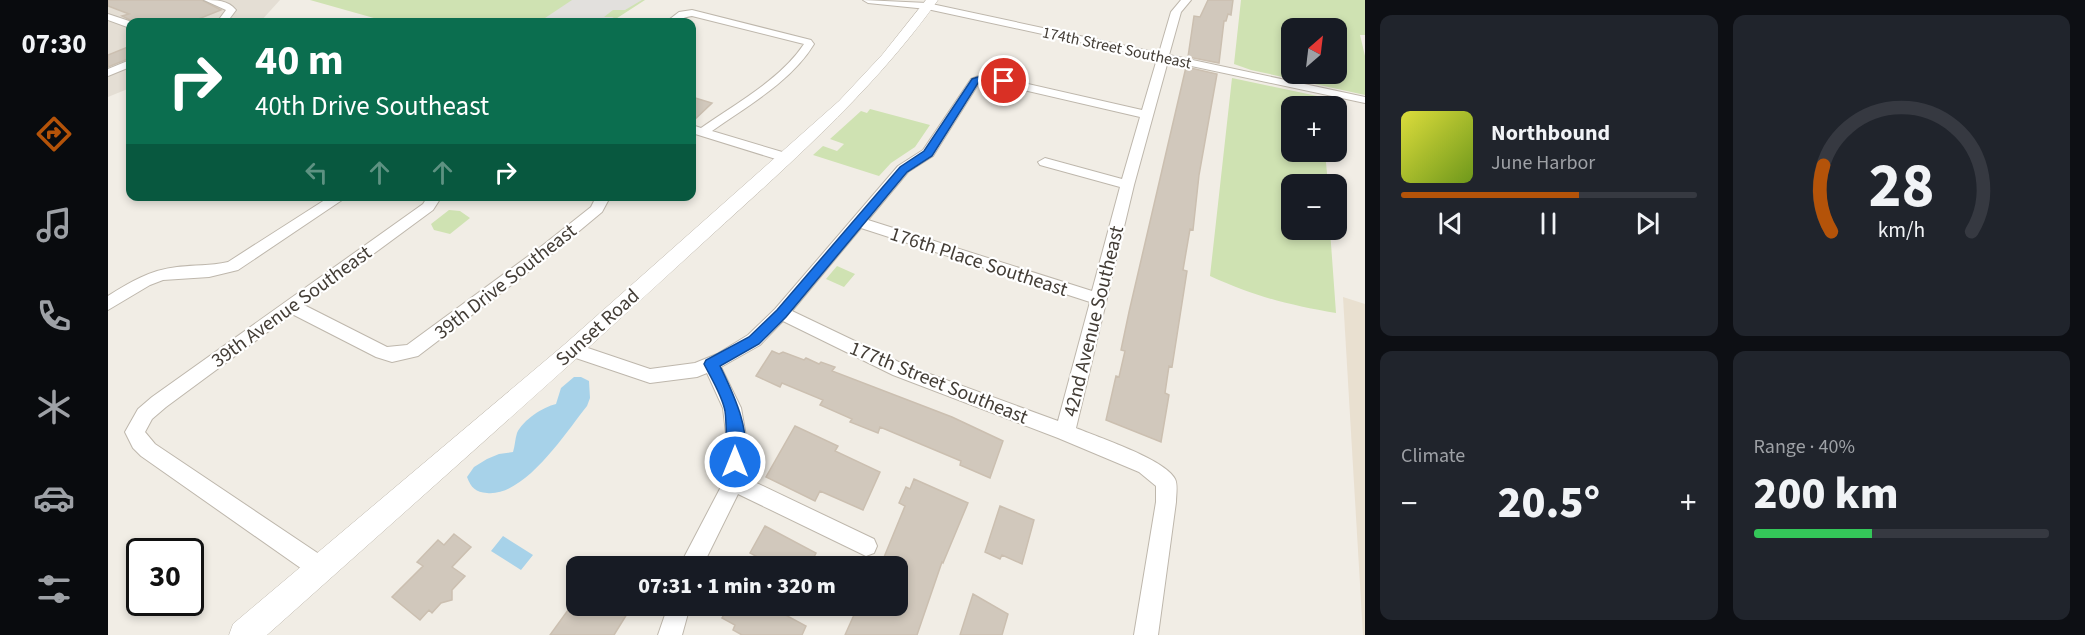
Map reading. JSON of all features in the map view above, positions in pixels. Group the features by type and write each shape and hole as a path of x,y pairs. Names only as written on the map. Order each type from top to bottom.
{"street":[{"path":"209,0 228,6 231,10 226,18"},
{"name":"174th Street Southeast","path":"867,0 929,3 1365,100"},
{"name":"42nd Avenue Southeast","path":"1146,635 1166,502 1166,482 1146,466 1065,432 1127,185 1176,12 1186,0"},
{"name":"Sunset Road","path":"244,635 573,350 844,104 887,57 929,3"},
{"path":"676,18 682,14 692,13 808,44 803,52 768,85 697,130"},
{"path":"108,17 126,24"},
{"path":"108,73 126,65"},
{"path":"573,350 650,376 679,373 711,364 754,340 782,313 903,169 928,153 975,81 984,77 1147,115"},
{"path":"697,130 784,157"},
{"path":"1045,162 1127,185"},
{"path":"108,304 144,281 161,275 179,272 209,272 233,266 333,201"},
{"name":"39th Avenue Southeast","path":"320,568 148,450 140,442 135,432 145,414 428,207 432,201"},
{"name":"39th Drive Southeast","path":"291,306 382,352 400,355 422,345 543,254 597,209 601,201"},
{"name":"176th Place Southeast","path":"859,222 1098,299"},
{"name":"177th Street Southeast","path":"782,313 899,370 1065,432"},
{"path":"696,556 734,482 736,442 732,408 711,364"},
{"path":"734,482 866,546"},
{"path":"670,635 675,616"}],"shaded area":[{"path":"108,0 280,0 264,18 126,18 126,90 108,97"},
{"path":"572,0 642,0 625,10 613,10 604,17 614,17 612,18 545,18"},
{"path":"1343,297 1365,304 1365,635 1363,635"}],"green space":[{"path":"310,0 645,0 617,18 374,18"},
{"path":"1241,0 1365,0 1365,35 1360,35 1365,56 1365,95 1315,84 1347,84 1347,18 1281,18 1281,77 1234,64"},
{"path":"1232,78 1317,96 1281,96 1281,162 1326,162 1327,174 1281,174 1281,240 1331,240 1336,313 1272,299 1210,276"},
{"path":"870,109 930,125 915,147 891,163 879,176 813,155 823,146 837,151 844,144 830,139 861,111 867,113"},
{"path":"449,210 460,211 470,218 450,234 434,230 431,224"},
{"path":"837,266 855,274 844,287 826,279"}],"water":[{"path":"574,377 581,377 589,381 590,398 587,406 543,461 516,485 487,493 474,489 467,477 474,467 499,454 513,452 516,435 524,423 545,408 556,404 561,388"},
{"path":"503,536 533,555 521,570 491,551"}],"building":[{"path":"108,0 202,0 221,10 201,18 126,18 122,16 129,14 108,6"},
{"path":"1208,0 1233,0 1231,15 1228,14 1224,21 1219,63 1188,57 1194,16 1200,17"},
{"path":"126,48 126,60 108,67 108,55"},
{"path":"1186,67 1217,74 1199,175 1193,230 1190,229 1183,270 1187,271 1172,367 1169,366 1165,393 1169,395 1161,442 1106,420 1116,376 1119,377 1125,351 1121,350 1129,312"},
{"path":"696,98 712,103 696,118"},
{"path":"772,351 835,367 832,371 952,417 1003,441 990,478 960,465 961,461 880,427 878,433 850,422 852,419 820,405 823,400 782,383 780,387 756,376"},
{"path":"795,426 838,446 835,451 880,472 863,510 820,491 815,501 766,477"},
{"path":"914,479 968,503 942,562 917,635 845,635 854,616 908,616 908,556 885,556 905,506 899,503 906,487 910,489"},
{"path":"1000,506 1034,520 1022,564 1002,555 1000,559 985,552"},
{"path":"765,526 816,553 814,556 756,556 750,553"},
{"path":"454,534 471,547 452,567 465,576 452,590 452,600 441,603 432,613 429,610 420,620 392,597 423,566 417,562 438,540 444,545"},
{"path":"973,594 1008,614 1002,635 960,635"},
{"path":"566,613 566,616 626,616 614,635 550,635"},
{"path":"723,616 788,616 806,626 802,635 742,635 733,630 735,625 722,618"}],"route":[{"path":"735,462 736,442 732,408 711,364 754,340 782,313 903,169 928,153 975,81 984,77 1004,81"}]}
